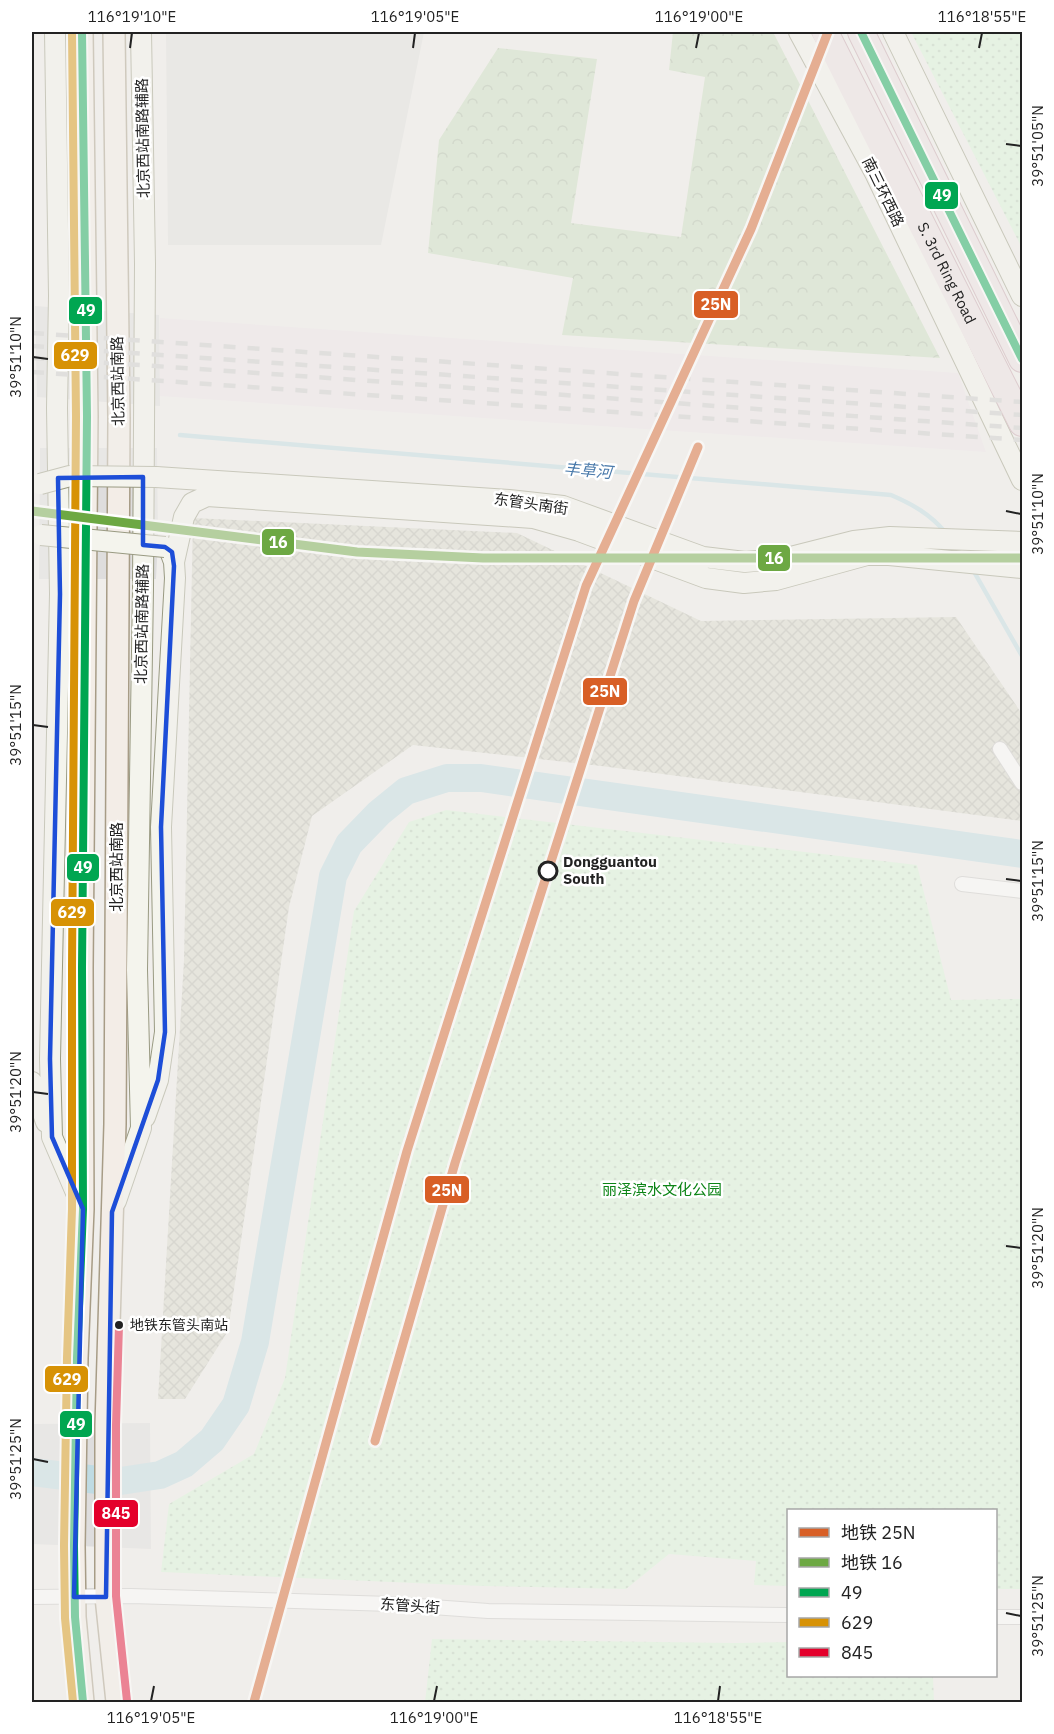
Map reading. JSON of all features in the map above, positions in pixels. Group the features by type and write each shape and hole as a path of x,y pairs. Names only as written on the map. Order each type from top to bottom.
{"highway":[{"name":"S. 3rd Ring Road","path":"825,32 1021,420"},
{"name":"S. 3rd Ring Road","path":"861,32 1023,359"}],"main road":[{"name":"北京西站南路","path":"82,32 87,405 82,956 83,1209 75,1425 74,1541 74,1597 82,1702"},
{"name":"北京西站南路","path":"114,32 119,532 115,1113 106,1425 106,1597 117,1702"}],"street":[{"path":"52,1137 50,1059 60,594 55,32"},
{"name":"北京西站南路辅路","path":"112,1212 141,1128 137,958 145,264 141,32"},
{"name":"南三环西路","path":"799,32 875,173 1020,476"},
{"path":"893,32 1023,296"},
{"name":"东管头南街","path":"36,487 70,476 156,477 509,500 563,506 703,557 745,562 783,559 854,541 890,537 1023,542"},
{"name":"东管头南街","path":"141,1128 158,1080 165,1032 161,827 175,578 169,554 192,503 207,496 533,518 579,531 706,578 744,583 776,580 867,555 1023,568"},
{"path":"36,536 169,554"},
{"path":"1000,749 1023,783"},
{"path":"962,884 1023,891"},
{"path":"32,1082 52,1137 83,1209"},
{"name":"东管头街","path":"32,1597 379,1604 488,1611 787,1615"},
{"path":"997,1617 1023,1617"}],"highlighted area":[{"path":"143,477 143,545 165,547 172,552 174,566 161,827 165,1032 158,1080 112,1212 106,1597 74,1597 83,1209 52,1137 50,1059 60,594 58,478"}],"shaded area":[{"path":"166,32 424,32 381,245 168,245"},
{"path":"160,318 958,373 986,452 159,396"},
{"path":"193,518 517,533 701,621 956,617 1022,714 1022,821 601,766 413,745 312,816 289,907 228,1331 185,1399 158,1399 184,960"}],"green space":[{"path":"673,32 773,32 940,358 562,335 573,278 428,253 439,140 498,48 597,59 571,223 681,237 705,77 669,70"},
{"path":"911,32 1022,32 1022,248"},
{"name":"丽泽滨水文化公园","path":"446,810 917,865 951,1000 1022,999 1022,1589 997,1589 997,1509 787,1509 787,1586 754,1585 756,1561 669,1554 626,1589 482,1586 161,1572 169,1504 254,1454 285,1378 354,911 409,822"},
{"path":"432,1639 787,1642 787,1677 933,1677 934,1702 425,1702"}],"pier":[{"path":"35,306 159,315 160,406 37,397"},
{"path":"40,448 157,448 156,579 39,579"},
{"path":"150,1423 151,1549 32,1544 32,1424"}],"waterway":[{"name":"丰草河","path":"180,435 891,495 920,510 945,532"},
{"name":"丰草河","path":"973,570 1022,656"},
{"path":"32,1472 114,1482 160,1475 184,1464 212,1440 236,1405 255,1342 333,876 349,844 379,813 406,791 447,778 481,778 1022,854"}],"railway":[{"path":"32,333 1022,402"},
{"path":"32,346 1022,415"},
{"path":"32,358 1022,428"},
{"path":"32,372 1022,440"}],"metro line":[{"name":"25N","path":"254,1702 407,1151 586,586 751,229 828,32"},
{"name":"25N","path":"375,1441 455,1163 634,601 698,447"},
{"name":"16","path":"32,511 357,552 483,558 1022,558"}],"transit line":[{"name":"629","path":"72,32 76,416 72,1209 64,1546 65,1618 73,1702"},
{"name":"49","path":"82,32 87,416 82,968 83,1209 77,1358 74,1546 75,1617 83,1702"},
{"name":"49","path":"861,32 1022,359"},
{"name":"845","path":"119,1325 116,1425 116,1596 127,1701"}],"place":[{"name":"Dongguantou South","path":"548,871"},
{"name":"地铁东管头南站","path":"119,1325"}]}
